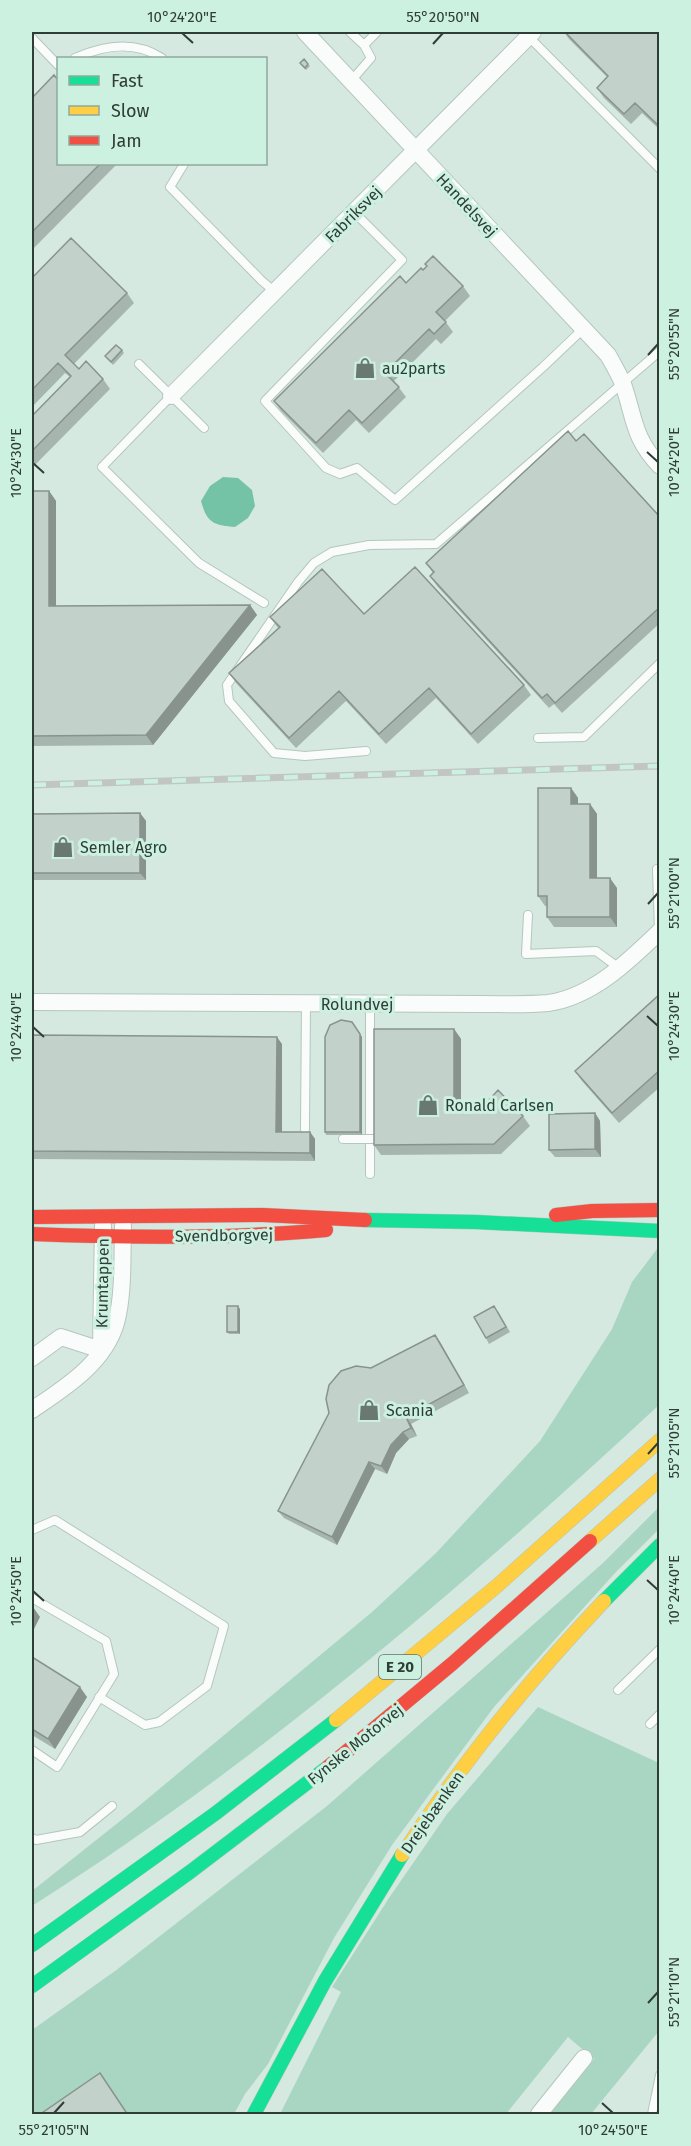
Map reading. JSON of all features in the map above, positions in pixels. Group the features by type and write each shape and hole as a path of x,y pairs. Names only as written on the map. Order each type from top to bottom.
{"main road":[{"name":"Svendborgvej","path":"476,1222 592,1211 660,1210"},
{"name":"Svendborgvej","path":"32,1216 263,1215 417,1222 476,1222 660,1232"},
{"name":"Svendborgvej","path":"32,1234 102,1237 257,1236 417,1222"},
{"name":"Fynske Motorvej","path":"32,1945 216,1813 370,1693 510,1574 660,1440"},
{"name":"Fynske Motorvej","path":"32,1986 190,1872 332,1764 462,1655 660,1479"},
{"name":"Drejebænken","path":"254,2115 315,1996 386,1877 473,1752 551,1657 628,1574 660,1545"},
{"path":"106,1950 217,1868 332,1764"},
{"path":"52,1913 126,1878"}],"street":[{"name":"Handelsvej","path":"305,32 608,355 622,382 636,433 646,451 660,466"},
{"name":"Fabriksvej","path":"171,396 531,34"},
{"name":"Rolundvej","path":"32,1002 549,1003 576,994 609,976 659,931"},
{"name":"Krumtappen","path":"101,1350 103,1216"},
{"name":"Krumtappen","path":"32,1410 77,1378 101,1350 116,1323 120,1300 124,1216"},
{"name":"Krumtappen","path":"32,1358 61,1337 101,1350"},
{"path":"539,2115 584,2058"}],"lane":[{"path":"350,32 364,45 371,58 351,81"},
{"path":"364,45 377,32"},
{"path":"531,34 660,169"},
{"path":"32,38 57,64"},
{"path":"78,57 100,48 120,46 144,49 160,57"},
{"path":"183,165 170,187 276,292"},
{"path":"354,212 402,260 265,401 326,468 340,474 357,468 395,500 583,329"},
{"path":"366,751 305,756 274,753 229,701 227,685 298,582 314,564 332,552 369,544 436,543 659,352"},
{"path":"139,364 204,428"},
{"path":"171,396 102,467 200,563 264,603"},
{"path":"538,738 584,737 660,663"},
{"path":"657,869 659,931"},
{"path":"528,915 526,954 596,951 619,968"},
{"path":"305,1129 306,1003"},
{"path":"370,1004 370,1174"},
{"path":"343,1139 381,1139"},
{"path":"32,1530 55,1520 224,1626 207,1686 159,1722 145,1725 99,1697"},
{"path":"32,1598 106,1641 114,1674 57,1767 32,1750"},
{"path":"618,1690 658,1655"},
{"path":"650,1724 660,1714"},
{"path":"32,1838 80,1832 112,1806"},
{"path":"652,2115 660,2075"}],"shaded area":[{"path":"223,477 238,478 252,490 255,506 248,518 235,527 212,522 201,501 210,486"},
{"path":"657,1249 660,1249 659,1405 510,1540 357,1670 198,1793 116,1851 32,1906 32,1891 134,1810 372,1612 436,1553 540,1441 612,1329 632,1282"},
{"path":"659,1507 659,1529 615,1573 494,1707 392,1845 334,1938 268,2064 245,2094 234,2114 32,2114 32,2030 115,1971 327,1806 603,1563"},
{"path":"538,1707 659,1763 659,2031 591,2114 550,2114 594,2059 568,2037 506,2114 280,2114 341,1992 332,1987 389,1898 447,1814"}],"building":[{"path":"565,32 660,32 660,127 635,103 624,114 597,88 608,76"},
{"path":"304,59 308,64 305,68 300,63"},
{"path":"54,75 57,79 57,165 99,165 32,232 32,98"},
{"path":"71,238 127,293 65,355 79,369 86,361 103,379 32,451 32,416 71,376 58,363 32,390 32,278"},
{"path":"433,256 463,286 436,312 446,322 434,334 429,329 385,373 399,387 362,423 349,410 316,443 274,401 400,276 406,283 421,268 423,270 427,266 425,264"},
{"path":"116,345 122,350 111,362 105,356"},
{"path":"568,431 576,441 584,434 660,517 660,607 555,703 547,694 542,698 430,576 434,572 426,563"},
{"path":"32,491 49,491 49,606 250,605 146,735 32,736"},
{"path":"415,567 524,685 471,734 429,688 379,734 339,691 289,738 229,673 280,627 270,617 322,569 364,614"},
{"path":"538,788 571,788 571,804 590,804 590,878 610,878 610,917 547,917 547,896 538,896"},
{"path":"140,813 140,873 32,873 32,814"},
{"path":"660,994 660,1070 612,1113 575,1071"},
{"path":"341,1020 352,1022 360,1034 360,1132 325,1132 325,1037 330,1025"},
{"path":"374,1029 454,1029 454,1097 466,1109 480,1110 498,1090 523,1116 494,1144 374,1145"},
{"path":"32,1035 277,1037 276,1132 310,1132 310,1153 32,1151"},
{"path":"595,1113 595,1149 549,1150 549,1114"},
{"path":"227,1306 238,1306 238,1332 227,1332"},
{"path":"494,1306 506,1327 486,1338 474,1317"},
{"path":"435,1335 464,1385 406,1417 411,1428 403,1432 391,1445 381,1466 369,1462 332,1537 278,1511 329,1413 326,1399 329,1385 341,1371 356,1366 371,1368"},
{"path":"32,1657 80,1687 48,1739 32,1729"},
{"path":"100,2073 128,2115 39,2115"}],"railway":[{"path":"32,785 660,766"}],"traffic: fast":[{"path":"365,1220 476,1222 660,1231"},
{"path":"604,1601 660,1545"},
{"path":"32,1945 216,1813 336,1720"},
{"path":"32,1986 190,1872 328,1767"},
{"path":"254,2114 325,1981 402,1855"}],"traffic: slow":[{"path":"336,1720 498,1585 660,1440"},
{"path":"590,1541 660,1479"},
{"path":"402,1855 472,1755 549,1661 604,1601"}],"traffic: jam":[{"path":"556,1215 592,1211 660,1210"},
{"path":"32,1217 263,1215 365,1220"},
{"path":"32,1234 179,1237 326,1230"},
{"path":"328,1767 453,1663 590,1541"}],"place":[{"name":"au2parts","path":"365,368"},
{"name":"Semler Agro","path":"63,847"},
{"name":"Ronald Carlsen","path":"428,1105"},
{"name":"Scania","path":"369,1410"}]}
